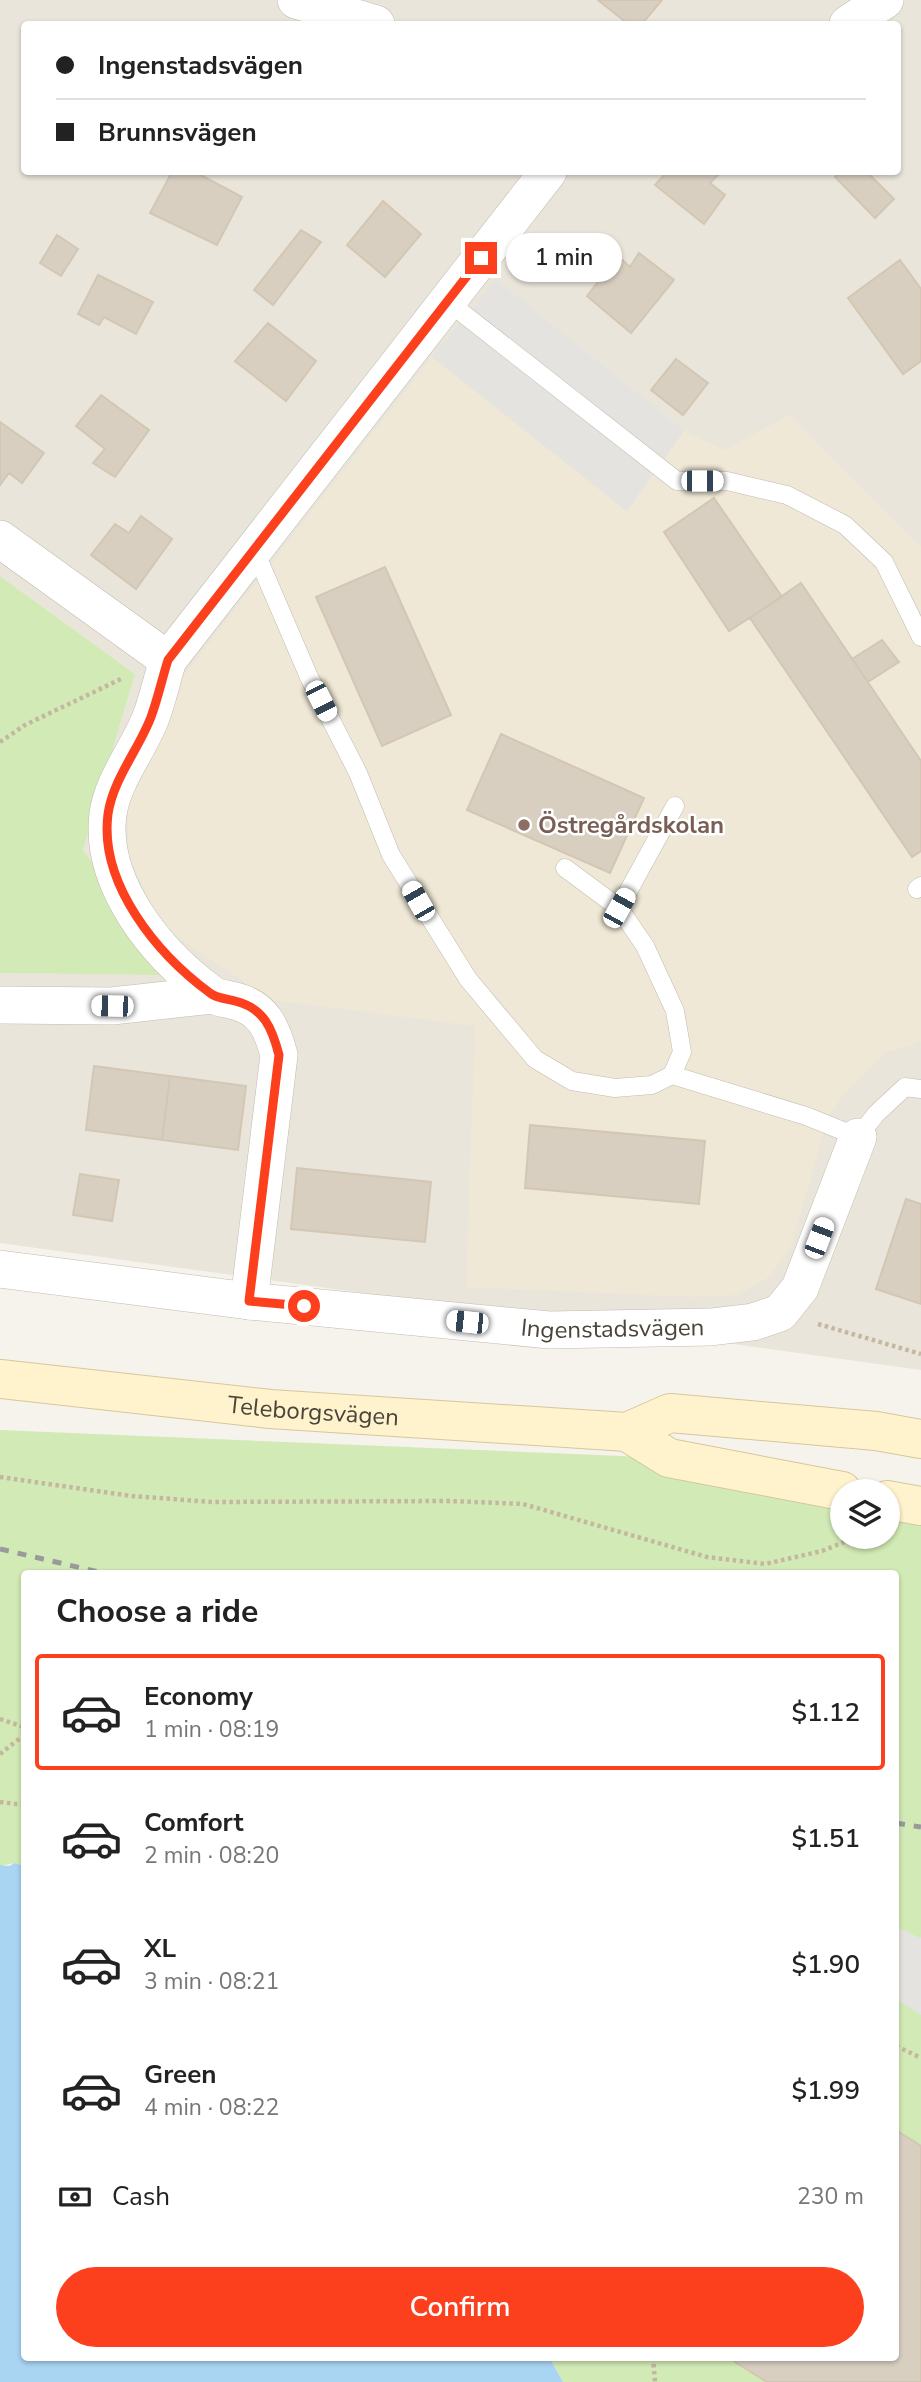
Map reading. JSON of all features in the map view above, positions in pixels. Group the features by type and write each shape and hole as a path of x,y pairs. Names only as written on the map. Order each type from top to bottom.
{"main road":[{"name":"Teleborgsvägen","path":"0,1379 270,1409 627,1432 670,1413 876,1431 921,1440"},
{"name":"Teleborgsvägen","path":"627,1432 669,1458 830,1489"},
{"path":"900,1502 921,1506"}],"street":[{"path":"296,0 366,21"},
{"path":"853,21 885,0"},
{"path":"212,995 145,933 125,896 110,856 108,814 124,771 151,718 168,660 546,175"},
{"path":"0,539 168,660"},
{"path":"0,1005 112,1006 212,995 247,1004 266,1019 279,1055 249,1301"},
{"path":"780,1313 800,1288 858,1137"},
{"name":"Ingenstadsvägen","path":"0,1269 249,1301 549,1330 711,1327 753,1321 780,1313"}],"lane":[{"path":"447,301 677,481 727,481 787,495 845,525 884,562 921,637"},
{"path":"254,549 309,677 358,773 391,855 468,979 536,1059 572,1081 627,1087 652,1086 672,1075 682,1052 675,1011 645,946 619,908 565,868"},
{"path":"619,908 675,806"},
{"path":"672,1075 806,1116 858,1137 876,1114 905,1087 921,1089"}],"path":[{"path":"0,743 25,724 58,707 168,660"},
{"path":"780,1313 921,1354"},
{"path":"0,1477 132,1496 212,1502 450,1501 523,1504 706,1558 765,1564 830,1548"},
{"path":"0,1719 21,1726"},
{"path":"0,1754 21,1737"},
{"path":"0,1802 21,1805"},
{"path":"899,2047 921,2058"},
{"path":"653,2361 655,2382"}],"shaded area":[{"path":"0,0 921,0 921,1370 0,1243 0,973 174,974 83,850 135,674 0,576"},
{"path":"497,280 684,431 627,511 432,357"},
{"name":"Östregårdskolan","path":"432,357 626,511 684,431 724,450 790,415 921,547 921,1041 886,1053 842,1097 828,1118 791,1246 769,1277 737,1295 693,1297 466,1287 475,1026 272,1000 162,927 129,857 127,793 181,679"},
{"path":"899,1928 921,1938 921,2015 899,2001"}],"green space":[{"path":"0,576 135,674 83,850 174,975 0,973"},
{"path":"0,1430 669,1458 830,1489 830,1549 900,1549 900,1502 921,1506 921,2382 563,2382 551,2361 899,2361 899,1570 21,1570 21,1865 15,1863 0,1866"}],"water":[{"path":"15,1863 21,1865 21,2361 551,2361 563,2382 0,2382 0,1865 9,1866"}],"building":[{"path":"598,0 662,0 644,21 624,21"},
{"path":"170,175 201,175 242,197 217,245 150,213"},
{"path":"664,175 718,175 710,183 725,195 704,224 655,185"},
{"path":"870,175 894,199 875,218 835,177"},
{"path":"383,201 421,234 385,277 347,245"},
{"path":"301,230 321,242 273,305 254,290"},
{"path":"57,235 78,249 61,276 40,263"},
{"path":"639,253 674,280 631,333 587,296 618,256 630,267"},
{"path":"900,260 921,289 921,361 903,374 848,298"},
{"path":"98,275 153,302 136,334 104,317 99,325 78,314"},
{"path":"268,323 316,361 286,401 235,361"},
{"path":"676,359 708,383 683,415 651,390"},
{"path":"101,395 149,430 115,477 93,463 105,449 76,426"},
{"path":"0,422 44,453 22,483 9,473 0,485"},
{"path":"714,498 782,597 729,631 664,532"},
{"path":"141,516 172,539 136,589 91,555 115,524 129,533"},
{"path":"385,567 451,715 382,746 316,597"},
{"path":"801,583 921,761 921,851 912,857 750,618"},
{"path":"882,640 899,662 868,682 852,659"},
{"path":"501,734 644,798 610,873 467,810"},
{"path":"94,1066 170,1076 162,1140 86,1130"},
{"path":"170,1076 246,1086 238,1150 162,1140"},
{"path":"530,1125 705,1141 699,1204 525,1188"},
{"path":"297,1168 431,1182 425,1242 291,1229"},
{"path":"80,1174 119,1180 112,1221 73,1215"},
{"path":"906,1199 921,1204 921,1304 876,1289"},
{"path":"899,2132 921,2146 921,2382 767,2382 735,2362 899,2361"}],"railway":[{"path":"0,1549 90,1570"},
{"path":"899,1823 921,1827"}],"place":[{"name":"Östregårdskolan","path":"524,825"}],"route":[{"path":"304,1306 249,1301 279,1055 274,1035 266,1019 247,1004 212,995 145,933 125,896 110,856 108,814 124,771 151,718 168,660 481,258"}]}
